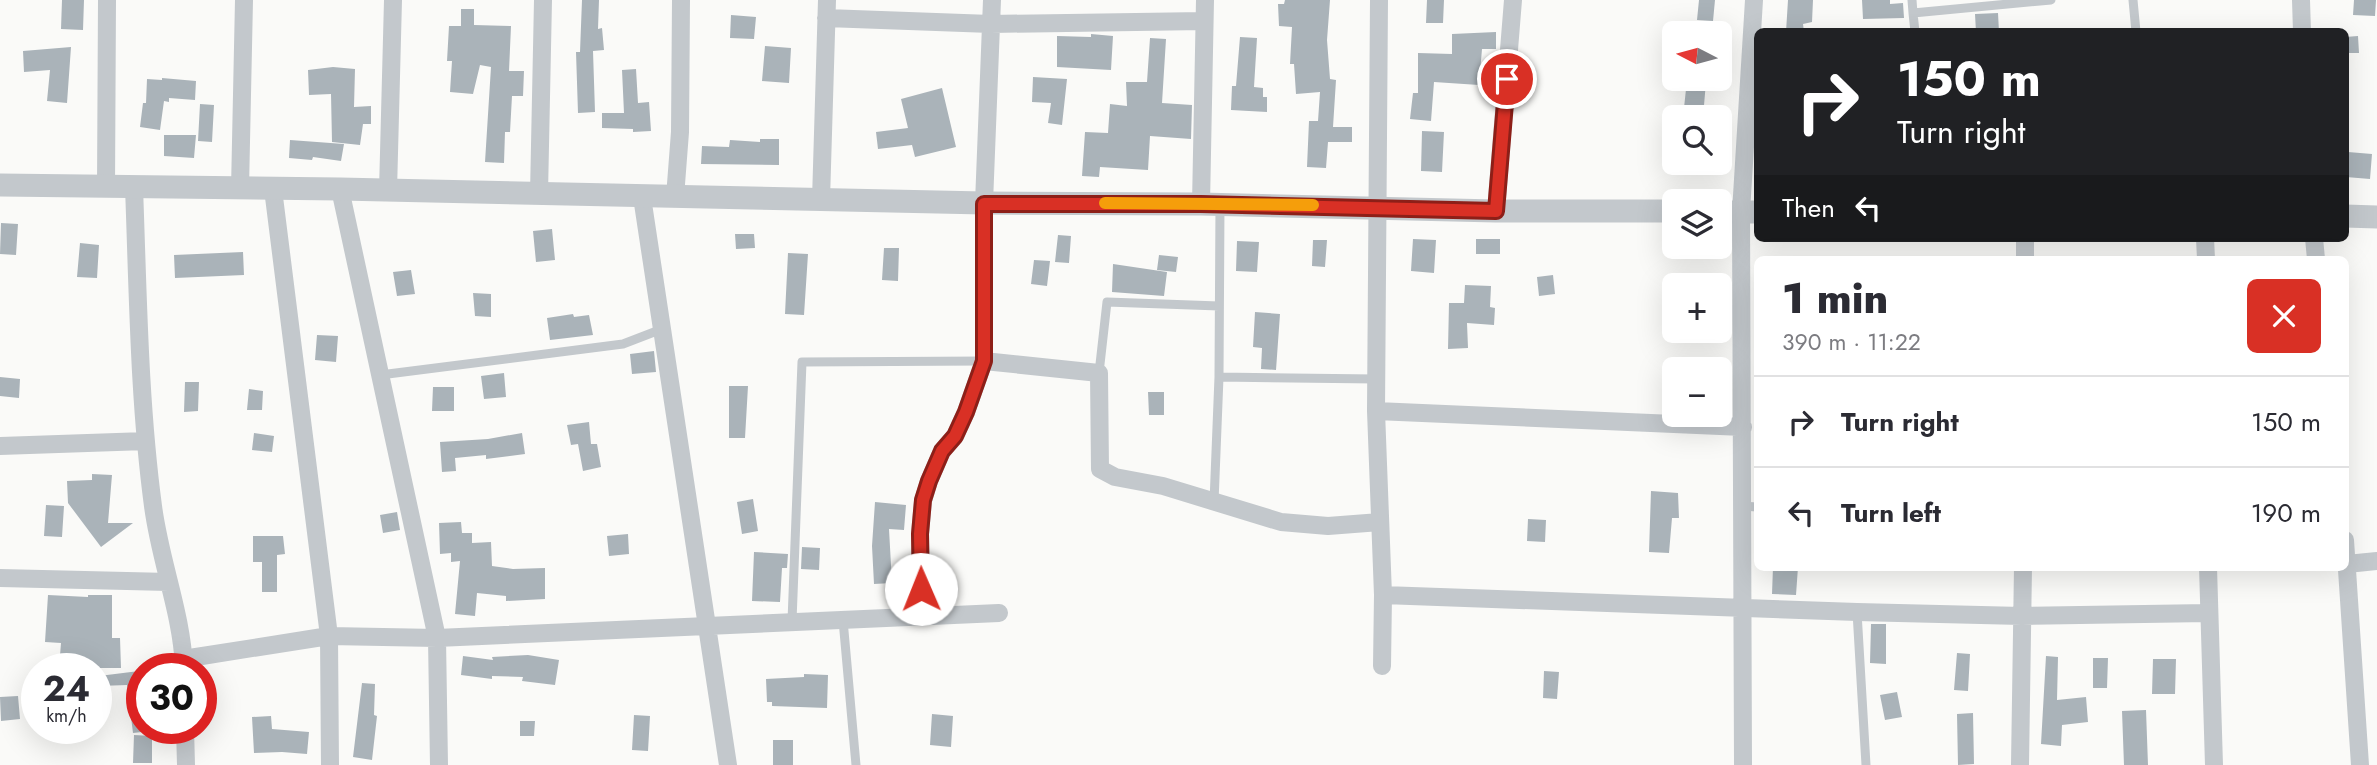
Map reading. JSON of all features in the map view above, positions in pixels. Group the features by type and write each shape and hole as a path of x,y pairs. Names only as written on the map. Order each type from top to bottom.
{"street":[{"path":"106,187 107,0"},
{"path":"240,189 244,0"},
{"path":"387,191 393,0"},
{"path":"539,194 543,0"},
{"path":"675,197 680,132 681,0"},
{"path":"821,200 827,0"},
{"path":"921,616 920,534 923,500 942,451 955,436 966,412 984,361 984,204 992,0"},
{"path":"1205,0 1210,204"},
{"path":"1379,0 1376,411 1383,595 1382,666"},
{"path":"1496,211 1513,0"},
{"path":"1743,765 1742,610 1750,507 1743,427 1739,212 1754,0"},
{"path":"2301,0 2302,28"},
{"path":"826,19 991,24 1204,21"},
{"path":"0,185 340,189 984,204 1210,204 1496,211 1662,211"},
{"path":"134,187 146,441 157,538 169,582 181,653"},
{"path":"340,189 437,638 439,765"},
{"path":"273,190 329,636 330,765"},
{"path":"642,197 728,765"},
{"path":"2349,216 2377,217"},
{"path":"984,361 1099,373 1100,469 1115,477 1163,486 1281,522 1328,526 1380,522"},
{"path":"1376,411 1743,427"},
{"path":"0,446 146,441"},
{"path":"2349,564 2377,561"},
{"path":"2020,765 2023,571"},
{"path":"2208,571 2214,765"},
{"path":"2347,571 2360,765"},
{"path":"0,578 169,582"},
{"path":"1383,595 1742,610 2022,616 2208,613"},
{"path":"217,657 329,636 437,638 999,613"},
{"path":"185,744 186,765"}],"lane":[{"path":"1912,0 1915,28"},
{"path":"1913,13 2051,0"},
{"path":"2133,0 2136,28"},
{"path":"1210,204 1219,306 1219,377 1213,503"},
{"path":"1099,373 1107,302 1219,306"},
{"path":"380,375 623,344 662,329"},
{"path":"792,621 802,362 984,361"},
{"path":"1219,377 1376,379"},
{"path":"1857,612 1866,765"},
{"path":"843,620 856,765"}],"building":[{"path":"62,0 84,0 83,30 61,29"},
{"path":"582,0 599,0 598,29 602,28 604,50 593,51 595,112 578,113 576,52 580,52"},
{"path":"1285,0 1330,0 1327,40 1330,79 1336,80 1333,127 1352,127 1352,142 1328,142 1326,168 1307,167 1309,121 1318,121 1320,92 1296,94 1294,64 1290,64 1292,27 1279,26 1278,4 1284,4"},
{"path":"1427,0 1444,0 1443,23 1426,23"},
{"path":"1699,0 1715,0 1713,21 1697,20"},
{"path":"1788,0 1813,0 1812,22 1803,24 1804,28 1786,28"},
{"path":"1862,0 1903,3 1904,18 1863,19"},
{"path":"2354,0 2376,0 2375,16 2353,15"},
{"path":"461,9 474,9 474,25 511,26 509,71 524,71 523,96 512,96 510,132 505,132 504,163 485,162 491,67 480,65 473,94 450,92 452,61 447,61 449,26 461,26"},
{"path":"1998,13 1999,28 1976,28 1975,14"},
{"path":"731,15 756,17 754,39 730,38"},
{"path":"1496,32 1496,49 1482,49 1479,85 1434,82 1431,121 1410,119 1413,93 1418,93 1418,53 1452,54 1452,34"},
{"path":"1091,34 1113,36 1111,70 1057,67 1057,36 1091,37"},
{"path":"2358,36 2359,53 2349,53 2349,37"},
{"path":"1240,37 1257,38 1254,87 1263,88 1263,97 1267,97 1267,112 1231,110"},
{"path":"1150,38 1166,39 1162,103 1192,105 1191,139 1150,136 1148,170 1100,167 1099,177 1082,176 1085,132 1108,133 1110,104 1127,106 1126,82 1147,82"},
{"path":"765,46 791,48 789,83 762,81"},
{"path":"71,47 67,103 47,101 50,70 24,72 23,51"},
{"path":"333,67 355,69 354,107 371,106 371,124 363,124 360,145 332,142 331,94 309,95 308,70"},
{"path":"636,69 638,103 649,102 651,131 602,128 602,113 624,113 622,70"},
{"path":"1033,77 1067,79 1062,125 1048,123 1051,103 1032,102"},
{"path":"147,79 196,81 195,100 169,98 169,102 164,101 160,130 140,127 143,103 146,103"},
{"path":"942,88 956,147 915,157 912,145 878,149 876,132 908,128 901,99"},
{"path":"1686,91 1705,91 1704,105 1684,105"},
{"path":"200,104 214,105 212,142 198,141"},
{"path":"1422,131 1444,132 1442,172 1421,171"},
{"path":"164,135 196,135 194,158 164,156"},
{"path":"760,139 779,139 779,165 701,164 702,146 729,147 730,140 760,142"},
{"path":"290,140 344,144 341,161 313,157 312,160 289,158"},
{"path":"2349,152 2372,154 2370,179 2349,177"},
{"path":"1,223 18,224 16,255 0,254"},
{"path":"552,229 555,260 536,262 533,231"},
{"path":"735,234 754,234 755,248 736,249"},
{"path":"1058,235 1071,236 1069,263 1055,262"},
{"path":"1413,239 1436,240 1434,273 1411,271"},
{"path":"1476,239 1500,239 1500,254 1476,254"},
{"path":"1313,240 1327,240 1325,267 1312,266"},
{"path":"1237,241 1259,242 1257,272 1236,271"},
{"path":"80,243 99,245 97,278 77,277"},
{"path":"884,248 899,248 898,281 882,280"},
{"path":"243,252 244,275 175,278 174,255"},
{"path":"788,253 808,254 804,315 785,314"},
{"path":"1159,255 1178,257 1176,272 1157,270"},
{"path":"1034,260 1050,261 1047,286 1031,284"},
{"path":"1113,264 1167,272 1164,296 1112,292"},
{"path":"411,270 415,294 397,296 393,272"},
{"path":"1553,275 1555,294 1539,296 1537,277"},
{"path":"1465,285 1491,286 1490,307 1495,308 1494,325 1467,323 1468,348 1448,349 1449,303 1464,303"},
{"path":"473,293 491,294 491,317 475,316"},
{"path":"1255,312 1280,314 1276,370 1261,369 1262,348 1253,347"},
{"path":"573,314 574,317 589,315 593,335 550,340 547,318"},
{"path":"317,335 338,336 336,362 315,360"},
{"path":"654,351 656,372 632,374 630,354"},
{"path":"504,373 506,397 484,399 481,376"},
{"path":"0,377 20,379 19,398 0,396"},
{"path":"185,382 199,382 198,411 184,412"},
{"path":"729,386 748,386 745,438 729,438"},
{"path":"433,387 454,387 454,411 432,411"},
{"path":"249,389 263,391 262,410 247,410"},
{"path":"1148,392 1164,392 1164,415 1149,415"},
{"path":"589,422 591,444 597,444 601,467 583,471 578,444 571,445 567,425"},
{"path":"254,433 274,436 272,452 252,450"},
{"path":"522,433 525,454 486,459 486,455 455,458 456,471 442,472 440,442 488,439"},
{"path":"92,474 112,475 108,523 133,523 101,547 68,503 67,481 92,480"},
{"path":"1651,491 1678,493 1679,518 1672,518 1669,553 1649,552"},
{"path":"753,499 758,531 742,534 737,502"},
{"path":"875,502 906,505 904,530 889,529 892,583 874,584 872,546"},
{"path":"46,505 64,506 62,537 44,536"},
{"path":"397,512 400,530 383,533 380,515"},
{"path":"1528,519 1546,520 1545,542 1527,541"},
{"path":"461,522 462,533 472,533 472,543 491,542 492,566 513,569 545,568 545,599 506,601 506,596 477,593 475,616 455,614 460,561 451,562 451,553 440,554 439,523"},
{"path":"628,534 629,554 609,556 607,536"},
{"path":"253,536 283,536 285,554 277,555 277,592 262,592 262,562 253,562"},
{"path":"802,547 820,548 819,570 801,569"},
{"path":"754,552 788,554 787,568 782,568 780,602 752,601"},
{"path":"1773,571 1798,571 1796,595 1772,594"},
{"path":"48,595 112,595 112,638 120,638 121,668 112,668 112,653 60,653 61,643 45,642"},
{"path":"1871,624 1886,624 1886,664 1870,663"},
{"path":"1957,653 1970,654 1968,691 1954,690"},
{"path":"528,655 559,660 555,685 522,681 523,677 492,676 492,679 461,675 463,656 493,660 492,657"},
{"path":"2046,656 2058,657 2057,700 2086,697 2088,722 2062,725 2061,746 2041,744"},
{"path":"2093,658 2108,658 2107,688 2093,688"},
{"path":"2153,659 2176,659 2175,694 2152,694"},
{"path":"1544,671 1559,672 1557,699 1543,698"},
{"path":"126,673 126,685 112,686 112,674"},
{"path":"804,674 828,675 827,708 772,706 772,702 767,702 766,679 804,677"},
{"path":"362,683 375,684 374,715 377,716 372,760 353,757"},
{"path":"1897,692 1902,717 1885,720 1880,695"},
{"path":"18,696 20,719 1,721 0,697"},
{"path":"2146,710 2148,765 2124,765 2122,711"},
{"path":"1973,713 1974,764 1958,765 1957,714"},
{"path":"932,714 953,716 951,747 930,745"},
{"path":"634,715 650,716 648,751 632,750"},
{"path":"271,716 272,729 309,732 307,754 254,753 252,717"},
{"path":"520,721 535,721 534,736 520,736"},
{"path":"773,740 793,740 793,765 773,765"},
{"path":"134,744 152,744 152,763 133,763"}],"slow traffic":[{"path":"1105,203 1313,205"}],"route":[{"path":"921,589 920,534 923,500 942,451 955,436 966,412 984,361 984,204 1377,206 1496,211 1507,79"}]}
